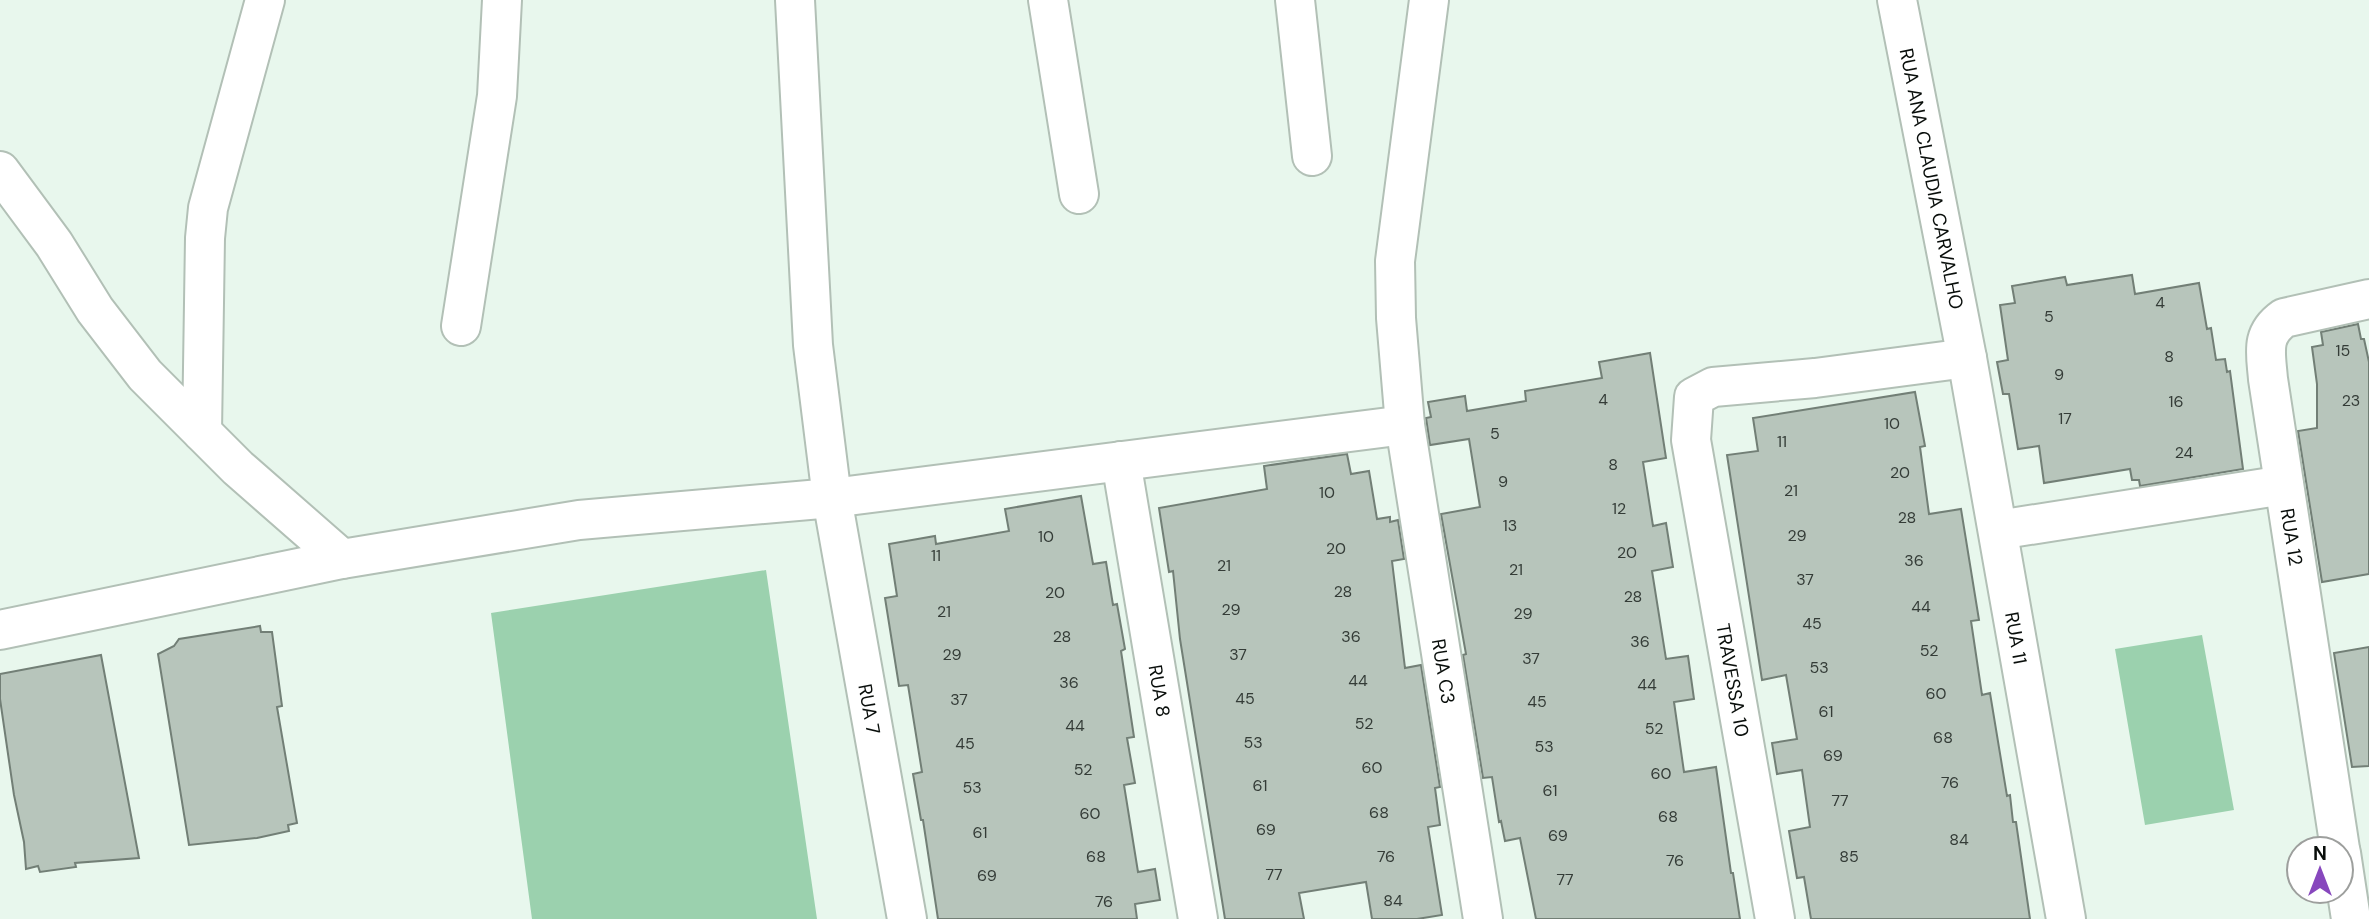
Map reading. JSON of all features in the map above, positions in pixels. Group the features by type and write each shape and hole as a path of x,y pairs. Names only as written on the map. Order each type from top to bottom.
{"street":[{"path":"202,432 205,238 208,208 265,0"},
{"path":"461,326 497,96 502,0"},
{"name":"RUA 7","path":"795,0 813,345 832,498 907,919"},
{"path":"1048,0 1079,194"},
{"path":"1295,0 1312,156"},
{"name":"RUA C3","path":"1429,0 1395,261 1396,318 1405,425 1483,919"},
{"name":"RUA ANA CLAUDIA CARVALHO","path":"1897,0 1967,358"},
{"path":"0,171 54,244 95,310 145,374 238,468 342,559"},
{"name":"RUA 12","path":"2339,835 2268,379 2266,348 2274,325 2284,318 2369,299"},
{"name":"TRAVESSA 10","path":"1775,919 1691,440 1694,397 1713,387 1815,378 1967,358"},
{"name":"RUA 11","path":"1967,358 2066,919"},
{"path":"0,630 342,559 579,520 832,498 1405,425"},
{"name":"RUA 8","path":"1121,461 1198,919"},
{"path":"1998,530 2284,485"}],"green space":[{"path":"766,570 817,919 532,919 491,613"},
{"path":"2202,635 2234,810 2145,825 2115,649"}],"building":[{"path":"2132,275 2135,294 2199,283 2207,329 2211,328 2216,360 2225,359 2227,372 2230,371 2243,469 2140,486 2139,480 2132,480 2130,469 2044,483 2039,446 2018,449 2009,394 2003,394 1997,362 2008,360 2000,305 2015,303 2012,286 2065,277 2067,285"},
{"path":"2358,324 2369,362 2369,574 2322,582 2298,431 2317,428 2317,384 2312,347 2323,345 2321,332"},
{"path":"1650,353 1666,458 1643,462 1653,526 1666,523 1673,567 1652,571 1666,659 1688,656 1694,699 1674,702 1684,772 1716,767 1740,919 1536,919 1520,838 1505,841 1492,777 1483,778 1463,655 1466,654 1441,514 1480,507 1469,439 1430,445 1426,418 1431,417 1428,402 1465,396 1467,411 1526,401 1525,391 1602,378 1599,362"},
{"path":"1915,392 1925,446 1920,447 1929,514 1961,509 1979,620 1971,621 1982,695 1990,693 2007,796 2010,795 2013,822 2016,822 2030,919 1811,919 1804,877 1797,878 1789,831 1810,827 1802,770 1777,774 1772,743 1797,739 1786,675 1762,680 1727,455 1758,451 1753,418"},
{"path":"1347,454 1351,474 1369,471 1377,519 1390,517 1390,522 1398,520 1404,559 1392,561 1405,668 1421,665 1440,787 1435,788 1440,825 1428,827 1442,915 1417,919 1372,919 1366,882 1299,893 1304,919 1225,919 1180,639 1173,571 1169,572 1159,508 1267,489 1264,466"},
{"path":"1081,496 1093,564 1106,562 1113,605 1117,604 1125,649 1121,651 1134,737 1127,738 1135,783 1124,785 1138,872 1155,869 1160,900 1135,904 1137,919 938,919 913,774 922,772 908,685 899,686 885,598 897,596 889,544 935,536 936,544 1009,531 1005,509"},
{"path":"260,626 261,632 272,632 282,706 277,707 297,823 288,825 289,831 257,838 189,845 158,654 174,646 179,639"},
{"path":"2369,647 2369,766 2352,767 2334,653"},
{"path":"101,655 139,858 75,863 76,867 40,872 38,866 26,869 24,842 0,699 0,674"}]}
